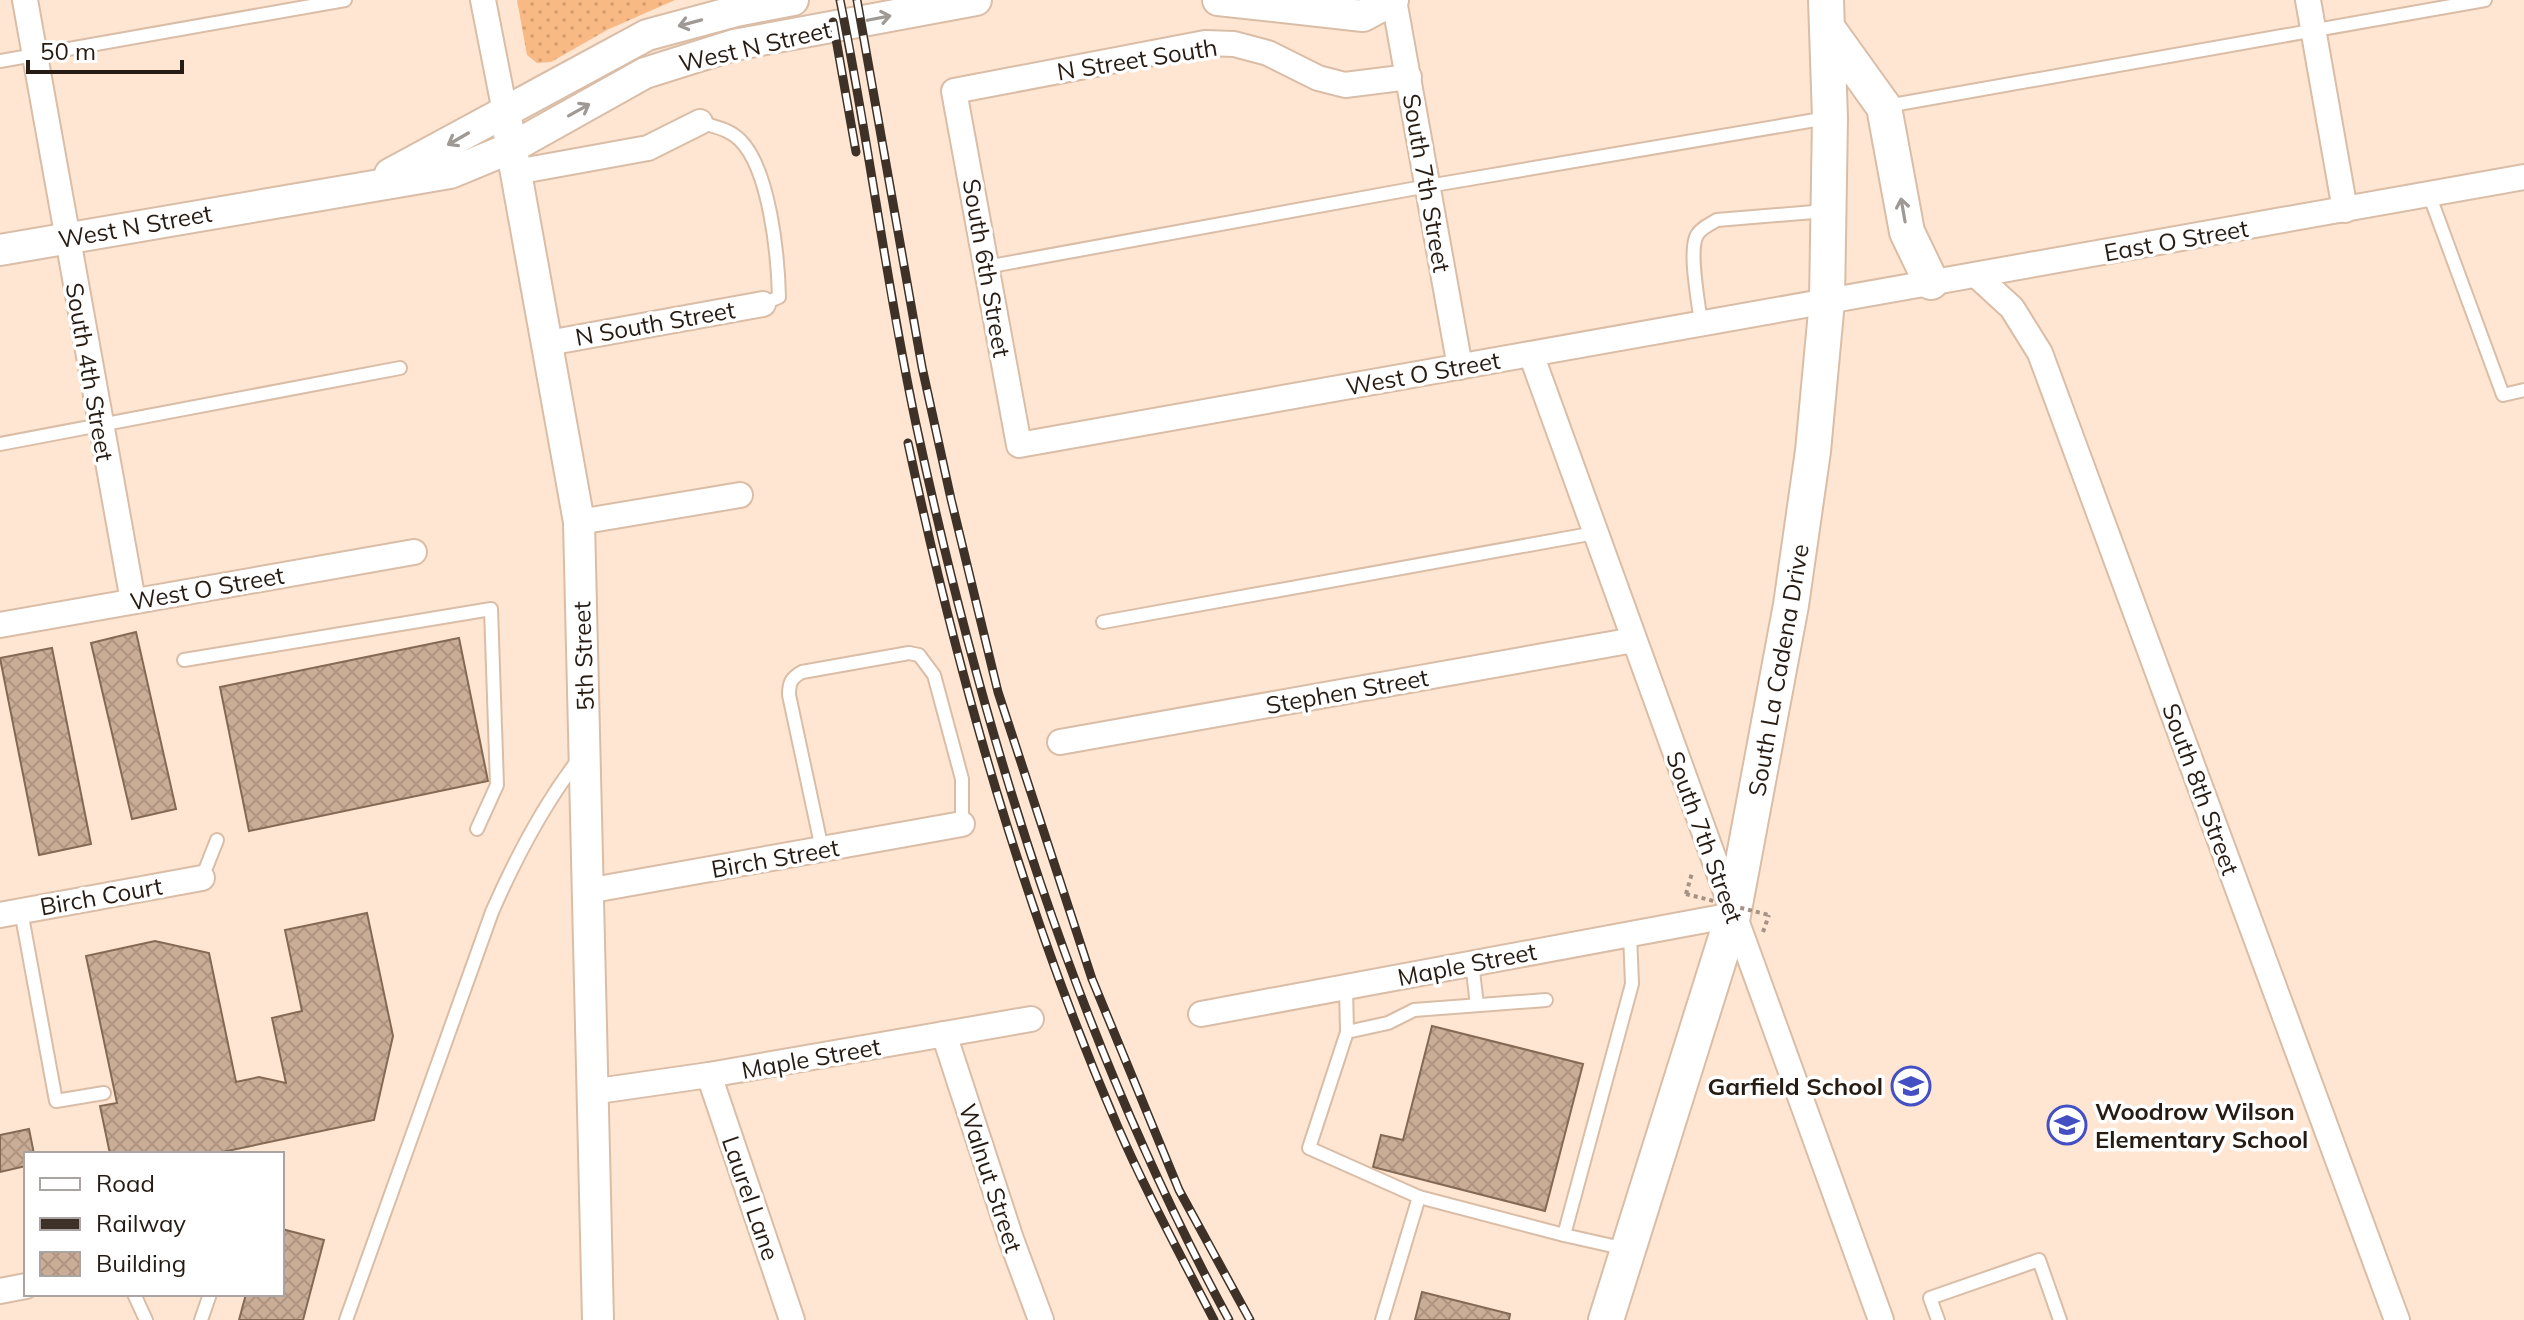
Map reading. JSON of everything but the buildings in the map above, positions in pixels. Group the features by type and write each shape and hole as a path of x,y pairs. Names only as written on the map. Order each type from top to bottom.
{"main road":[{"path":"1827,14 1884,107 1907,232 1931,282"},
{"name":"South La Cadena Drive","path":"1606,1320 1733,915 1793,591 1813,451 1827,301 1830,118 1827,14"}],"street":[{"name":"South 4th Street","path":"25,0 65,238 133,601"},
{"name":"5th Street","path":"483,0 579,522 598,1320"},
{"name":"West N Street","path":"366,186 647,35 736,11 793,0"},
{"name":"West N Street","path":"0,250 513,160 645,73 734,45 976,0"},
{"path":"1218,0 1363,16 1393,0"},
{"name":"South 7th Street","path":"1393,0 1460,367"},
{"path":"2308,0 2345,210"},
{"name":"N Street South","path":"954,91 1205,43 1234,44 1268,53 1318,78 1345,85 1409,77"},
{"name":"South 6th Street","path":"954,91 1019,445"},
{"path":"513,160 648,148 700,122"},
{"name":"East O Street","path":"1827,301 2524,177"},
{"name":"South 8th Street","path":"1976,275 2012,308 2040,353 2397,1320"},
{"name":"West O Street","path":"1019,445 1827,301"},
{"name":"N South Street","path":"548,343 763,304"},
{"name":"South 7th Street","path":"1531,354 1881,1320"},
{"path":"579,522 740,495"},
{"name":"West O Street","path":"0,625 414,552"},
{"name":"Stephen Street","path":"1060,742 1634,640"},
{"name":"Birch Street","path":"587,891 962,824"},
{"name":"Birch Court","path":"10,913 202,878"},
{"name":"Maple Street","path":"1201,1014 1733,915"},
{"name":"Maple Street","path":"591,1092 709,1075 1031,1019"},
{"name":"Walnut Street","path":"944,1034 1041,1320"},
{"name":"Laurel Lane","path":"709,1075 792,1320"},
{"path":"0,1291 24,1286"}],"lane":[{"path":"0,61 345,0"},
{"path":"1884,107 2485,0"},
{"path":"986,267 1428,186 1830,118"},
{"path":"700,122 728,130 754,159 772,229 779,278 779,297 763,304"},
{"path":"2429,194 2503,395 2524,390"},
{"path":"1701,324 1693,250 1696,235 1706,226 1717,220 1828,210"},
{"path":"0,444 400,368"},
{"path":"1103,622 1595,533"},
{"path":"184,660 491,609 497,785 477,829"},
{"path":"822,849 789,684 793,677 802,672 858,662 909,653 919,655 926,662 934,675 962,779 962,824"},
{"path":"346,1320 492,912 549,797 585,751"},
{"path":"202,878 217,840"},
{"path":"10,913 56,1101 104,1093"},
{"path":"1564,1235 1632,984 1630,934"},
{"path":"1472,963 1477,1005"},
{"path":"1346,987 1347,1032 1309,1148 1419,1197 1628,1250"},
{"path":"1347,1032 1388,1023 1414,1010 1546,1000"},
{"path":"1382,1320 1419,1197"},
{"path":"1938,1320 1930,1298 2039,1260 2060,1320"},
{"path":"135,1296 146,1320"},
{"path":"201,1320 209,1296"}],"path":[{"path":"1692,873 1686,894 1769,915 1762,935"}],"shaded area":[{"path":"517,0 675,0 607,30 551,62 537,63 527,55"}],"railway":[{"path":"840,0 916,424 942,540 1004,770 1041,884 1125,1106 1229,1320"},
{"path":"857,0 922,367 998,692 1092,979 1179,1190 1250,1320"},
{"path":"833,22 856,152"},
{"path":"908,443 971,704 1052,959 1128,1150 1214,1320"}],"place":[{"name":"Garfield School","path":"1911,1086"},
{"name":"Woodrow Wilson Elementary School","path":"2067,1125"}]}
